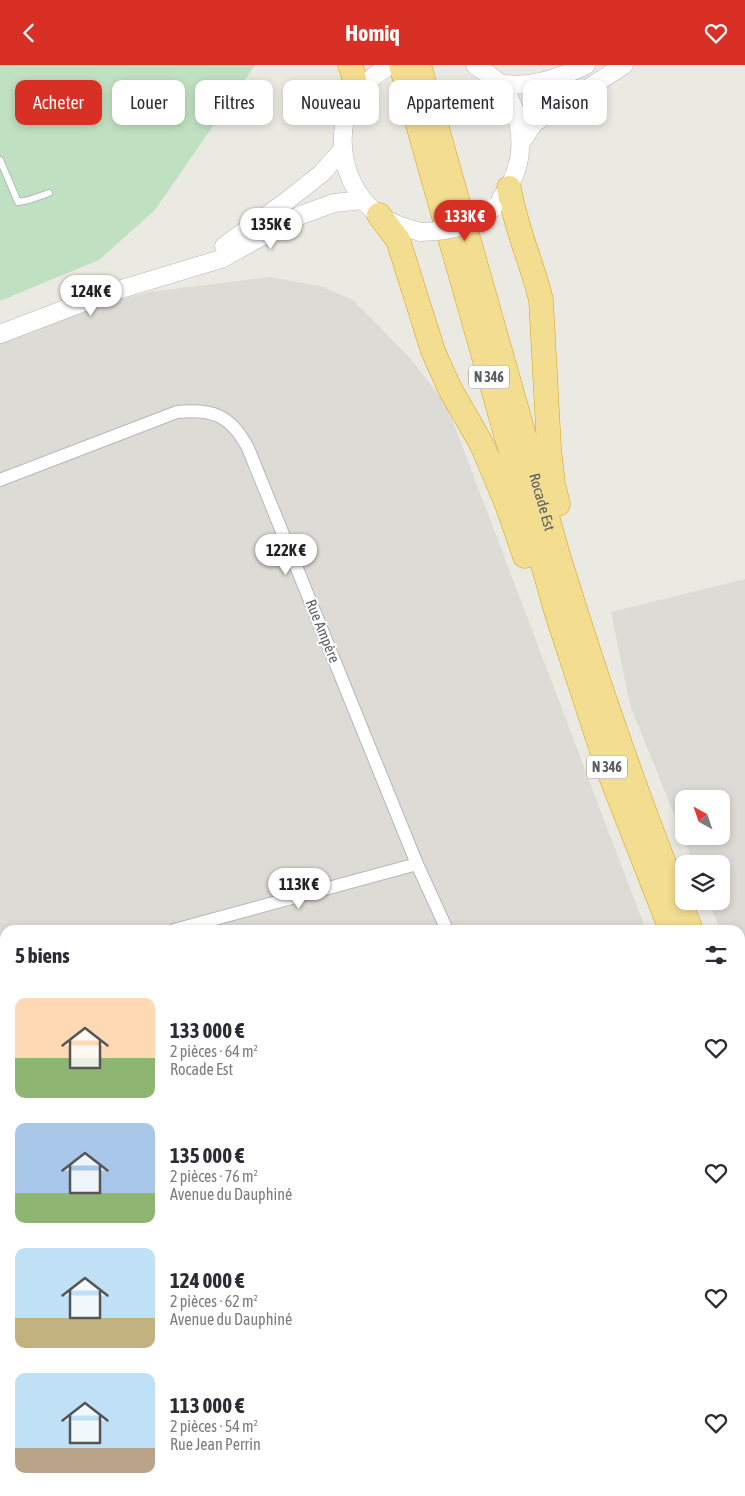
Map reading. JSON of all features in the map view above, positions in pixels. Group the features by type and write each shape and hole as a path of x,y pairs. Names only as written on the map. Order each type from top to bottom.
{"highway":[{"path":"350,65 354,80"},
{"name":"Rocade Est","path":"401,65 557,614 580,688 636,845 669,925"},
{"name":"Rocade Est","path":"419,65 582,634 614,730 689,925"},
{"path":"509,188 513,211 541,300 553,484 586,616 582,634"},
{"path":"371,207 398,240 433,351 449,387 482,445 506,502 564,670 580,688"}],"main road":[{"path":"370,80 390,65"},
{"path":"475,65 495,80"},
{"path":"513,85 532,84 574,71 586,65"},
{"path":"522,141 534,123 624,65"},
{"path":"345,125 343,149 349,176 371,207 399,226 421,232 447,231 472,223 493,208 509,188 519,165 522,141 513,107"},
{"path":"173,273 215,252 284,203 322,173 343,149"},
{"path":"0,334 105,294 221,259 301,215 334,203 371,207"}],"street":[{"name":"Rue Ampère","path":"0,479 177,412 209,412 226,419 242,437 252,456 417,864 445,925"},
{"path":"192,925 417,864"}],"lane":[{"path":"0,160 18,202 49,193"}],"shaded area":[{"path":"270,277 320,286 353,300 410,358 447,406 644,925 0,925 0,341 73,312 149,292"},
{"path":"745,579 745,925 718,925 712,910 730,910 730,855 690,855 686,845 730,845 730,790 675,790 675,817 630,705 611,612"}],"green space":[{"path":"0,65 255,65 245,80 195,80 195,125 214,125 155,210 99,260 0,301"}]}
